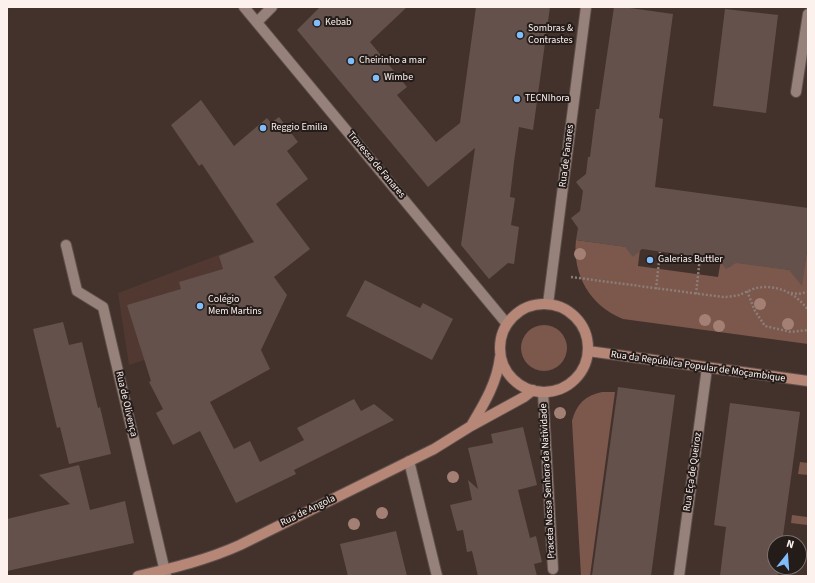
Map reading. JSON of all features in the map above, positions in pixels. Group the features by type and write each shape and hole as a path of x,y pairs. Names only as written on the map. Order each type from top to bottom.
{"street":[{"name":"Travessa de Fanares","path":"244,7 507,324"},
{"path":"257,22 272,7"},
{"name":"Rua de Fanares","path":"548,304 586,7"},
{"path":"796,92 808,14"},
{"name":"Rua de Olivença","path":"66,245 77,291 103,307 166,573"},
{"path":"539,304 548,304 564,309 578,320 586,334 588,351 583,367 573,381 558,390 538,391 524,387 510,376 502,360 500,342 507,324 513,317 529,307 539,304"},
{"name":"Rua de Angola","path":"471,426 488,396 498,371 500,351"},
{"name":"Rua da República Popular de Moçambique","path":"588,351 808,381"},
{"name":"Rua Eça de Queiroz","path":"679,576 707,368"},
{"name":"Rua de Angola","path":"138,576 166,573 225,552 434,449 471,426 538,391"},
{"name":"Praceta Nossa Senhora da Natividade","path":"538,391 553,569"},
{"path":"409,461 437,576"}],"path":[{"path":"656,289 660,252"},
{"path":"696,294 700,257"},
{"path":"552,275 723,298 736,296 756,288 769,288 793,293 808,292"},
{"path":"782,290 794,296 804,304 808,310"},
{"path":"747,291 755,311 765,326 791,332 808,330"}],"shaded area":[{"path":"576,240 628,247 636,254 640,249 638,266 718,277 721,260 726,267 730,267 733,262 792,270 803,275 808,244 808,344 623,319 601,306 593,297 580,277 577,265"},
{"name":"Colégio Mem Martins","path":"250,243 259,256 276,317 129,365 118,293"},
{"path":"540,325 548,325 557,329 563,335 567,348 563,361 557,367 548,371 540,371 531,367 525,361 521,352 521,344 525,335 531,329"},
{"path":"602,392 615,392 590,576 581,576 572,421 576,410 582,401 591,395"},
{"path":"800,462 808,463 808,475 798,474"},
{"path":"808,514 808,527 807,525 791,523 792,515 807,517"}],"building":[{"path":"320,7 407,7 370,42 407,87 397,95 436,142 460,123 476,7 550,7 533,130 519,127 514,162 510,197 515,198 511,225 519,227 514,264 508,263 489,279 461,245 475,148 428,187 297,30"},
{"path":"614,7 673,14 659,118 663,119 655,187 808,208 808,244 802,286 789,270 736,263 726,269 719,260 642,249 633,257 625,247 576,240 578,228 571,218 580,211 583,191 576,182 586,174 588,157 590,157 596,109 599,109"},
{"path":"725,9 778,15 766,113 713,106"},
{"path":"201,100 234,146 267,118 271,123 279,117 298,142 287,151 308,179 276,204 310,249 274,277 287,295 261,350 270,369 210,402 234,449 250,441 260,462 304,440 297,428 354,399 361,411 374,404 394,420 294,470 296,474 236,503 200,431 173,445 156,413 163,409 149,382 151,381 127,305 181,289 179,282 223,269 219,256 254,242 202,164 199,166 171,125"},
{"path":"365,280 420,308 423,303 453,319 432,360 346,316"},
{"path":"63,322 69,345 82,342 111,454 69,464 60,427 57,428 33,329"},
{"path":"618,387 675,395 651,576 592,576"},
{"path":"730,403 800,412 783,535 767,535 767,575 778,576 720,576 726,527 714,525"},
{"path":"523,427 537,485 518,490 530,538 536,536 542,562 534,564 537,576 478,576 472,551 467,552 463,530 457,531 450,505 472,500 468,480 478,489 468,448 493,443 491,434"},
{"path":"79,465 90,510 125,501 134,543 7,571 7,519 70,504 39,475"},
{"path":"396,531 407,576 348,576 340,544"}],"place":[{"name":"Kebab","path":"317,23"},
{"name":"Sombras & Contrastes","path":"520,35"},
{"name":"Cheirinho a mar","path":"351,61"},
{"name":"Wimbe","path":"376,78"},
{"name":"TECNIhora","path":"517,99"},
{"name":"Reggio Emilia","path":"263,128"},
{"name":"Galerias Buttler","path":"650,260"},
{"name":"Colégio Mem Martins","path":"200,306"}]}
